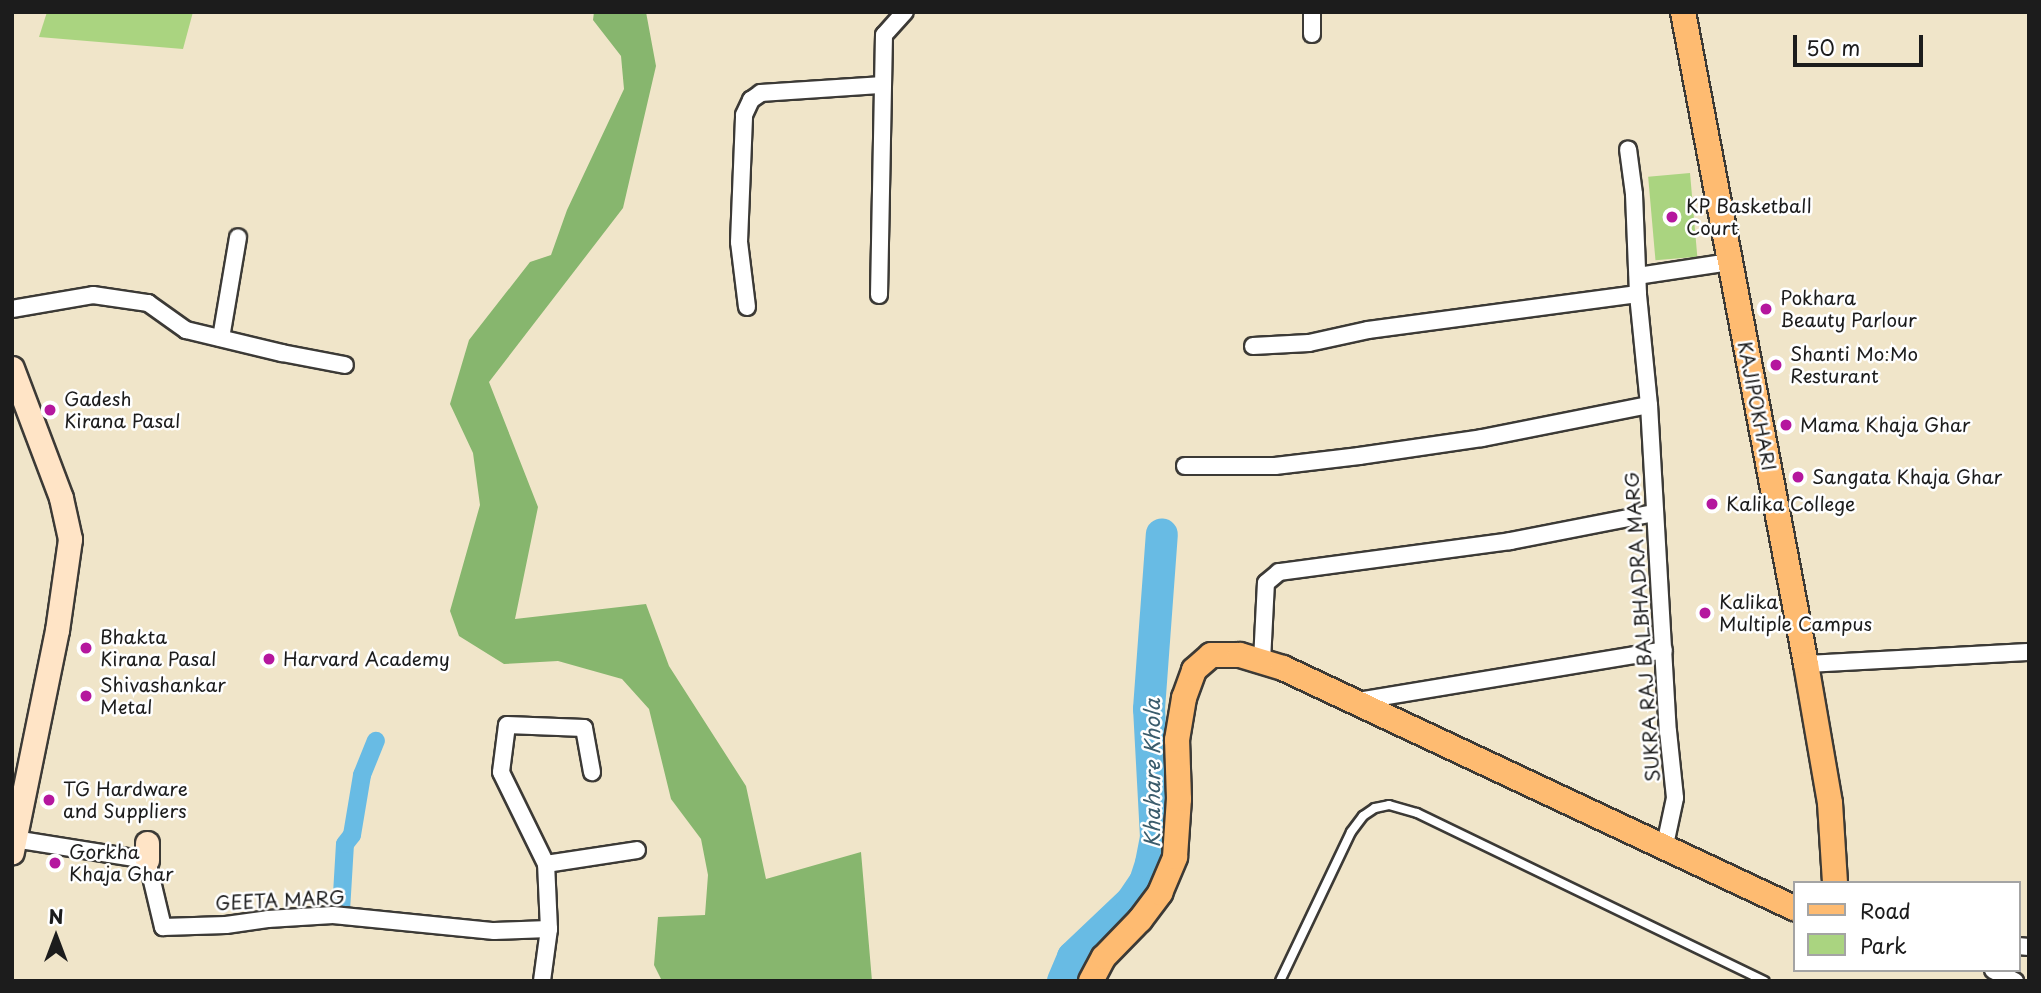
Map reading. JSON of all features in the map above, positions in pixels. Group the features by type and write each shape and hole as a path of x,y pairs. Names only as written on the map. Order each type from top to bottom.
{"main road":[{"name":"KAJIPOKHARI","path":"1684,12 1806,664 1830,803 1836,881"},
{"path":"12,368 61,498 70,539 57,630 13,846"},
{"path":"1091,981 1104,957 1140,920 1160,893 1175,857 1179,799 1177,740 1184,698 1194,670 1211,655 1240,655 1262,662 1665,845 1750,889 1792,907"}],"street":[{"path":"879,295 884,35 905,12"},
{"path":"1312,12 1312,34"},
{"path":"747,307 739,242 744,115 751,100 761,93 883,85"},
{"name":"SUKRA RAJ BALBHADRA MARG","path":"1628,149 1634,194 1638,293 1649,405 1654,513 1675,798 1665,845"},
{"path":"221,338 238,237"},
{"path":"1638,276 1730,262"},
{"path":"1254,346 1309,343 1368,330 1638,293"},
{"path":"12,309 93,295 148,303 186,330 345,365"},
{"path":"1185,466 1275,466 1359,456 1482,438 1649,405"},
{"path":"1262,662 1266,583 1279,572 1510,541 1654,513"},
{"path":"1351,702 1664,650"},
{"path":"1806,664 2029,652"},
{"path":"542,981 549,929 546,864 501,772 507,725 584,728 592,772"},
{"name":"GEETA MARG","path":"13,846 147,852 163,927 226,925 333,915 494,931 549,929"},
{"path":"546,864 637,850"},
{"path":"1997,972 2015,981"}],"lane":[{"path":"1280,981 1351,832 1363,816 1375,808 1389,805 1417,813 1764,981"}],"green space":[{"path":"47,12 193,12 183,49 39,37"},
{"path":"594,12 646,12 656,66 623,208 489,382 538,507 515,619 646,604 669,666 746,786 766,879 861,852 872,981 662,981 654,965 658,917 705,915 708,875 701,839 671,799 649,709 622,679 558,661 504,664 459,636 450,611 480,505 473,453 450,404 469,340 530,262 551,255 567,210 624,89 621,56 593,20"},
{"name":"KP Basketball Court","path":"1690,173 1697,257 1655,260 1648,177"}],"waterway":[{"name":"Khahare Khola","path":"1063,981 1073,957 1132,901 1145,882 1151,863 1156,837 1149,709 1162,534"},
{"path":"341,911 345,844 352,835 362,775 376,741"}],"place":[{"name":"KP Basketball Court","path":"1672,217"},
{"name":"Pokhara Beauty Parlour","path":"1766,309"},
{"name":"Shanti Mo:Mo Resturant","path":"1776,365"},
{"name":"Gadesh Kirana Pasal","path":"50,410"},
{"name":"Mama Khaja Ghar","path":"1786,425"},
{"name":"Sangata Khaja Ghar","path":"1798,477"},
{"name":"Kalika College","path":"1712,504"},
{"name":"Kalika Multiple Campus","path":"1705,613"},
{"name":"Bhakta Kirana Pasal","path":"86,648"},
{"name":"Harvard Academy","path":"269,659"},
{"name":"Shivashankar Metal","path":"86,696"},
{"name":"TG Hardware and Suppliers","path":"49,800"},
{"name":"Gorkha Khaja Ghar","path":"55,863"}]}
